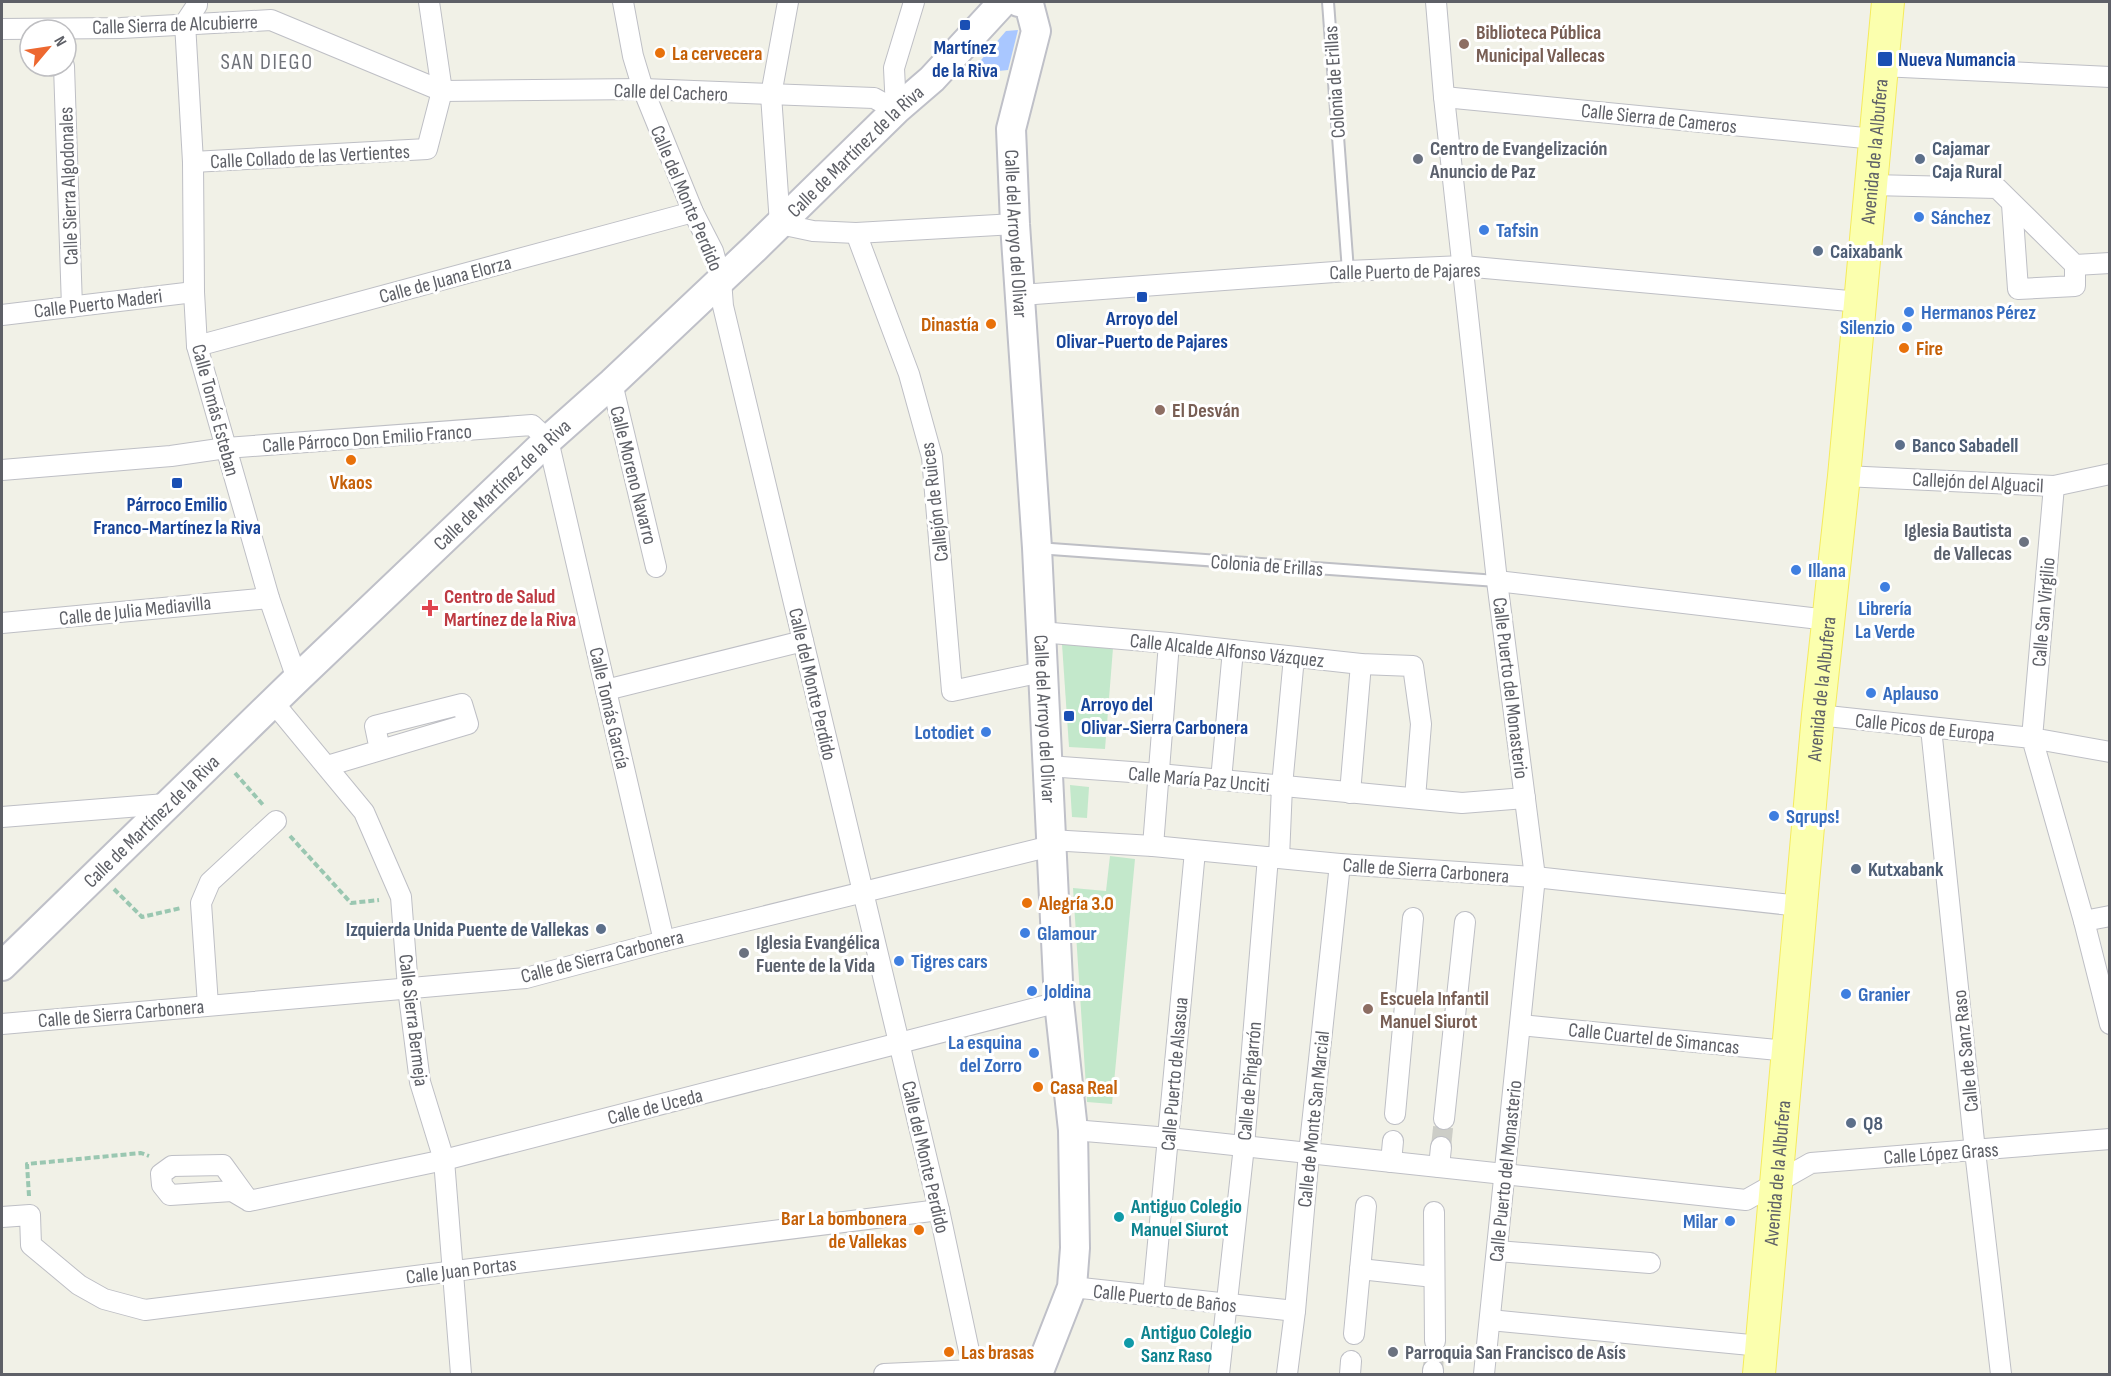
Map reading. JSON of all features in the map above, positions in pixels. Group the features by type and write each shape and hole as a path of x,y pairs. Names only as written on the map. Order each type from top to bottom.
{"main road":[{"name":"Avenida de la Albufera","path":"1760,1360 1818,715 1844,476 1888,2"}],"street":[{"path":"185,23 197,2"},
{"path":"429,2 442,91"},
{"name":"Calle del Monte Perdido","path":"622,2 633,56 643,89 693,212 713,251 721,280 723,306 939,1209 969,1351 980,1373"},
{"path":"788,2 771,95 780,224 813,231 856,232 1015,224"},
{"path":"896,110 894,68 914,2"},
{"name":"Calle de Martínez de la Riva","path":"2,966 297,679 548,440 612,383 780,224 896,110 932,79 1003,2"},
{"name":"Calle del Arroyo del Olivar","path":"1019,2 1029,4 1036,31 1011,129 1015,224 1037,548 1059,1002 1073,1130 1075,1248 1072,1287 1040,1371"},
{"name":"Calle Puerto del Monasterio","path":"1436,2 1444,97 1497,581 1534,877 1484,1374"},
{"name":"Calle Sierra de Alcubierre","path":"78,29 271,20 442,91"},
{"name":"Calle Tomás Esteban","path":"185,23 193,162 194,292 197,346 269,597 297,679"},
{"name":"Calle Sierra de Alcubierre","path":"2,29 18,29"},
{"path":"1881,66 2109,77"},
{"name":"Calle Sierra Algodonales","path":"64,78 72,306"},
{"name":"Calle del Cachero","path":"442,91 643,89 874,98 896,110"},
{"name":"Calle Collado de las Vertientes","path":"193,162 426,149 442,91"},
{"name":"Calle Sierra de Cameros","path":"1444,97 1875,139"},
{"path":"1871,185 1997,189 2075,265 2075,286 2018,289 2012,204"},
{"name":"Calle de Juana Elorza","path":"197,346 693,212"},
{"name":"Callejón de Ruices","path":"856,232 909,374 932,458 952,691 1042,672"},
{"path":"2075,265 2109,263"},
{"name":"Calle Puerto de Pajares","path":"1021,295 1348,271 1462,266 1860,302"},
{"name":"Calle Puerto Maderi","path":"2,315 194,292"},
{"name":"Calle Moreno Navarro","path":"612,383 656,567"},
{"name":"Calle Párroco Don Emilio Franco","path":"2,470 171,456 225,448 532,425 548,440"},
{"name":"Calle Tomás García","path":"548,440 664,940"},
{"name":"Callejón del Alguacil","path":"1844,476 2055,486 2109,474"},
{"name":"Calle San Virgilio","path":"2032,738 2055,486"},
{"path":"1497,581 1828,620"},
{"name":"Calle de Julia Mediavilla","path":"2,623 269,597"},
{"name":"Calle Alcalde Alfonso Vázquez","path":"1040,633 1169,643 1361,664 1413,666 1421,724 1415,798"},
{"path":"606,690 803,641"},
{"path":"1153,846 1169,643"},
{"path":"1221,780 1233,650"},
{"name":"Calle de Pingarrón","path":"1219,1374 1294,657"},
{"path":"1350,793 1361,664"},
{"name":"Calle Sierra Bermeja","path":"273,702 364,812 401,897 408,988 420,1082 444,1160 451,1272 461,1374"},
{"name":"Calle Picos de Europa","path":"1818,715 2032,738 2109,752"},
{"name":"Calle de Sanz Raso","path":"1931,728 1975,1151 2001,1374"},
{"path":"2032,738 2084,921 2109,1024"},
{"path":"327,766 380,750"},
{"name":"Calle María Paz Unciti","path":"1048,766 1159,774 1462,803 1525,798"},
{"path":"2,817 166,804"},
{"path":"208,1005 201,903 210,882 276,820"},
{"name":"Calle de Sierra Carbonera","path":"2,1024 526,978 664,940 863,892 1051,843 1153,846 1340,864 1534,877 1800,906"},
{"name":"Calle Puerto de Alsasua","path":"1153,1296 1195,851"},
{"name":"Calle de Monte San Marcial","path":"1287,1374 1340,864"},
{"path":"2084,921 2109,916"},
{"path":"1395,1114 1413,918"},
{"path":"1444,1119 1465,922"},
{"name":"Calle de Uceda","path":"249,1201 444,1160 1059,1002"},
{"name":"Calle Cuartel de Simancas","path":"1520,1025 1788,1051"},
{"name":"Calle López Grass","path":"1073,1130 1169,1138 1746,1200 1811,1163 2109,1139"},
{"path":"1391,1162 1393,1142"},
{"path":"1439,1167 1441,1147"},
{"path":"223,1164 249,1201 231,1191 170,1195 162,1185 161,1174 172,1166 223,1164"},
{"path":"1354,1334 1366,1206"},
{"name":"Calle Juan Portas","path":"30,1215 31,1245 39,1252 80,1285 104,1299 145,1310 939,1209"},
{"path":"1434,1212 1435,1341"},
{"path":"2,1216 30,1215"},
{"path":"1497,1251 1650,1263"},
{"path":"1360,1269 1434,1277"},
{"name":"Calle Puerto de Baños","path":"1072,1287 1295,1311"},
{"path":"1490,1320 1760,1360"},
{"path":"884,1374 1040,1371"}],"lane":[{"name":"Colonia de Erillas","path":"1328,2 1348,271"},
{"name":"Colonia de Erillas","path":"1037,548 1497,581"}],"path":[{"path":"219,754 351,903 401,897"},
{"path":"99,873 142,917 201,903"},
{"path":"30,1215 27,1164 141,1153 172,1166"}],"green space":[{"path":"1062,644 1113,648 1105,749 1069,747"},
{"path":"1070,785 1089,787 1087,818 1072,817"},
{"path":"1110,856 1135,859 1112,1104 1087,1102 1073,888 1106,891"}],"water":[{"path":"1018,30 1008,70 969,74 1006,31"}],"tunnel":[{"path":"1441,1147 1444,1119"},
{"path":"1433,1370 1435,1341"}],"place":[{"name":"Martínez de la Riva","path":"965,25"},
{"name":"Biblioteca Pública Municipal Vallecas","path":"1464,44"},
{"name":"La cervecera","path":"660,53"},
{"name":"Nueva Numancia","path":"1885,59"},
{"name":"Centro de Evangelización Anuncio de Paz","path":"1418,159"},
{"name":"Cajamar Caja Rural","path":"1920,159"},
{"name":"Sánchez","path":"1919,217"},
{"name":"Tafsin","path":"1484,230"},
{"name":"Caixabank","path":"1818,251"},
{"name":"Arroyo del Olivar-Puerto de Pajares","path":"1142,297"},
{"name":"Hermanos Pérez","path":"1909,312"},
{"name":"Dinastía","path":"991,324"},
{"name":"Silenzio","path":"1907,327"},
{"name":"Fire","path":"1904,348"},
{"name":"El Desván","path":"1160,410"},
{"name":"Banco Sabadell","path":"1900,445"},
{"name":"Vkaos","path":"351,460"},
{"name":"Párroco Emilio Franco-Martínez la Riva","path":"177,483"},
{"name":"Iglesia Bautista de Vallecas","path":"2024,542"},
{"name":"Illana","path":"1796,570"},
{"name":"Librería La Verde","path":"1885,587"},
{"name":"Centro de Salud Martínez de la Riva","path":"430,608"},
{"name":"Aplauso","path":"1871,693"},
{"name":"Arroyo del Olivar-Sierra Carbonera","path":"1069,716"},
{"name":"Lotodiet","path":"986,732"},
{"name":"Sqrups!","path":"1774,816"},
{"name":"Kutxabank","path":"1856,869"},
{"name":"Alegría 3.0","path":"1027,903"},
{"name":"Izquierda Unida Puente de Vallekas","path":"601,929"},
{"name":"Glamour","path":"1025,933"},
{"name":"Iglesia Evangélica Fuente de la Vida","path":"744,953"},
{"name":"Tigres cars","path":"899,961"},
{"name":"Joldina","path":"1032,991"},
{"name":"Granier","path":"1846,994"},
{"name":"Escuela Infantil Manuel Siurot","path":"1368,1009"},
{"name":"La esquina del Zorro","path":"1034,1053"},
{"name":"Casa Real","path":"1038,1087"},
{"name":"Q8","path":"1851,1123"},
{"name":"Antiguo Colegio Manuel Siurot","path":"1119,1217"},
{"name":"Milar","path":"1730,1221"},
{"name":"Bar La bombonera de Vallekas","path":"919,1230"},
{"name":"Antiguo Colegio Sanz Raso","path":"1129,1343"},
{"name":"Las brasas","path":"949,1352"},
{"name":"Parroquia San Francisco de Asís","path":"1393,1352"}],"district":[{"name":"SAN DIEGO","path":"267,61"}]}
